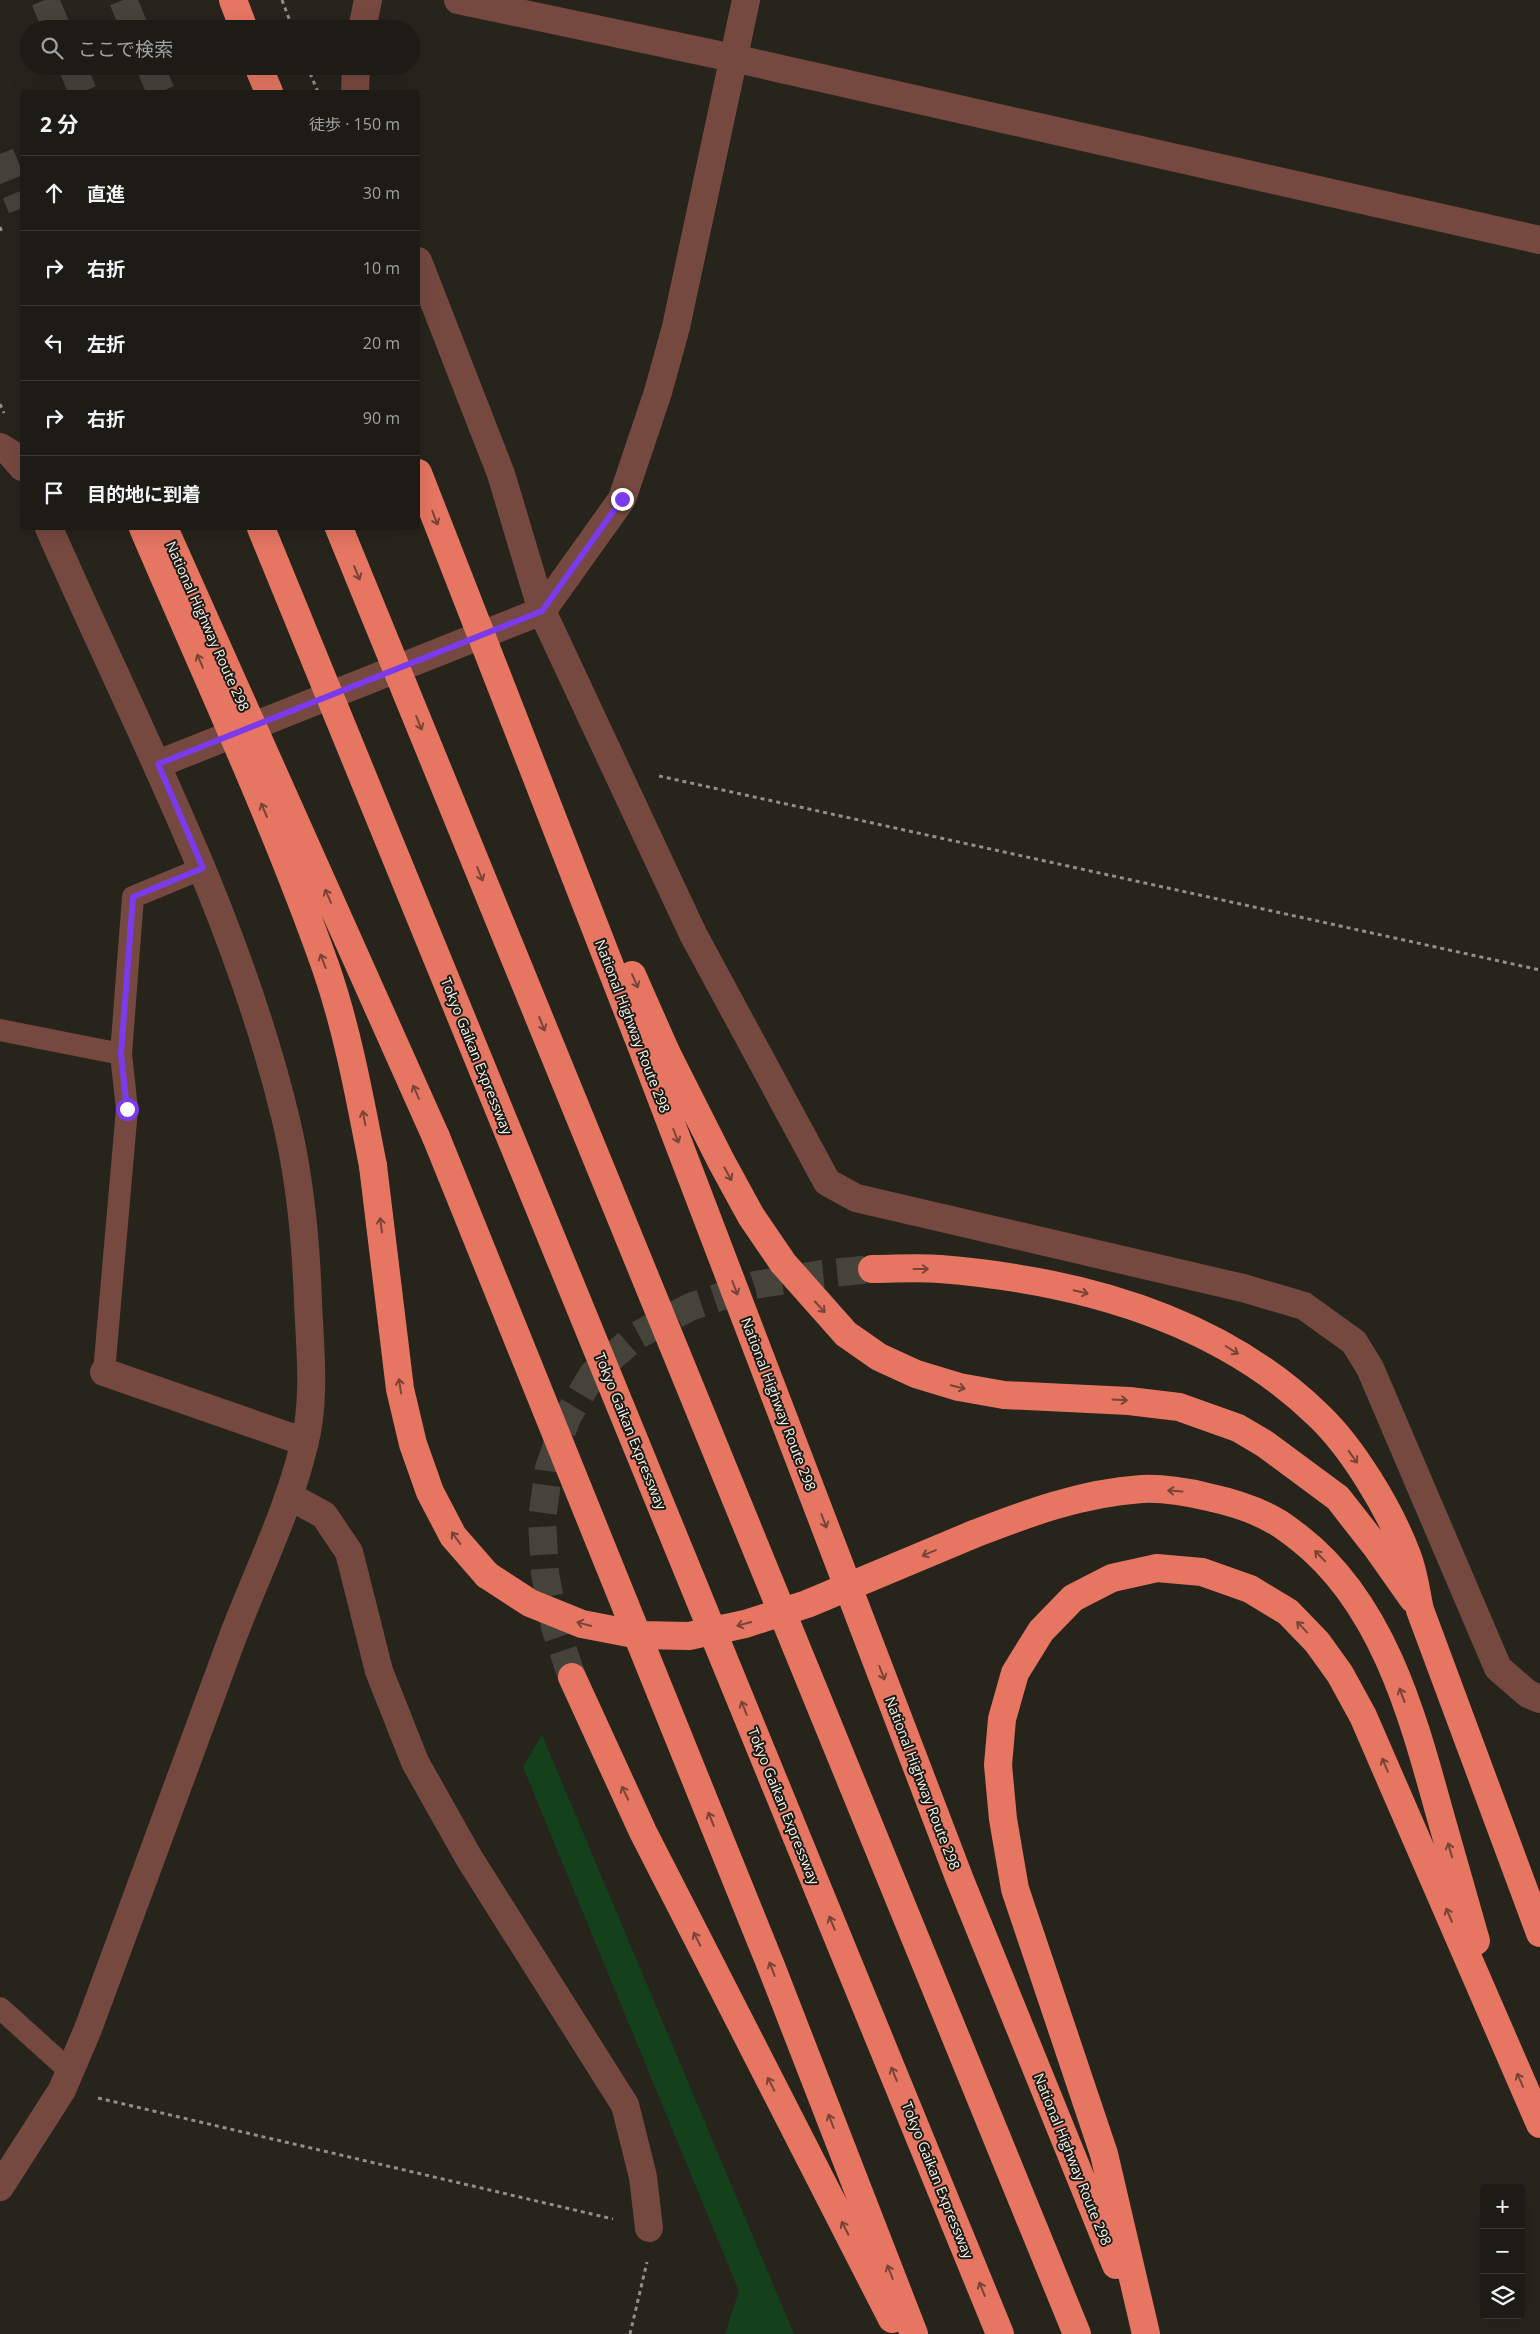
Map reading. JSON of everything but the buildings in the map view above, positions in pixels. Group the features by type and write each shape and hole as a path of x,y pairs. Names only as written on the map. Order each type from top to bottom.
{"highway":[{"path":"232,0 240,20"},
{"path":"262,75 268,90"},
{"path":"420,478 474,616 656,1055 721,1161 751,1216 783,1263 846,1334 879,1357 916,1374 959,1387 1004,1396 1129,1401 1178,1407 1238,1428 1265,1444 1338,1498 1377,1548 1420,1610"},
{"path":"144,530 281,850 326,969 354,1064 373,1166 400,1389 413,1444 430,1492 453,1536 487,1575 530,1603 582,1624 639,1635 689,1636 745,1624 807,1604 1042,1507 1096,1495 1143,1489 1188,1492 1232,1502 1276,1521 1311,1548 1340,1578 1367,1618 1390,1662 1421,1748 1506,2048"},
{"name":"National Highway Route 298","path":"165,530 436,1137 771,1966 914,2334"},
{"name":"Tokyo Gaikan Expressway","path":"262,530 1000,2334"},
{"path":"340,530 1077,2334"},
{"name":"National Highway Route 298","path":"656,1055 960,1880 1145,2334"},
{"path":"872,1269 939,1269 1011,1278 1082,1292 1148,1311 1221,1344 1270,1374 1319,1415 1354,1458 1381,1502 1408,1556 1420,1610 1540,1933"},
{"path":"1145,2334 1104,2154 1016,1889 1003,1819 998,1765 1002,1719 1015,1673 1041,1632 1073,1598 1112,1578 1157,1568 1202,1572 1250,1588 1288,1612 1305,1630 1340,1674 1363,1716 1540,2124"},
{"path":"572,1677 643,1832 899,2334"}],"street":[{"path":"364,20 368,0"},
{"path":"458,0 733,58 1540,240"},
{"path":"158,764 542,611 622,499 658,392 676,326 746,0"},
{"path":"355,90 356,75"},
{"path":"420,266 502,474 542,611 693,934 827,1182 856,1198 1261,1293 1304,1306 1347,1336 1354,1342 1370,1368 1498,1668 1528,1694 1540,1698"},
{"path":"0,447 10,453 20,465"},
{"path":"0,2187 66,2081 237,1627 289,1496 306,1442 312,1381 306,1238 287,1123 262,1030 203,868 158,764 92,625 50,530"},
{"path":"104,1372 306,1442"},
{"path":"289,1496 324,1515 349,1552 379,1671 415,1762 469,1858 625,2105 643,2177 649,2228"}],"lane":[{"path":"104,1372 127,1109 121,1054 133,897 203,868"},
{"path":"0,1030 121,1054"},
{"path":"0,2008 66,2081"}],"path":[{"path":"282,0 290,20"},
{"path":"311,75 317,90"},
{"path":"0,227 2,232 0,233"},
{"path":"616,766 1540,970"},
{"path":"66,2081 649,2228 648,2260 630,2334"}],"green space":[{"path":"542,1735 794,2334 725,2334 739,2291 523,1767"}],"tunnel":[{"path":"45,0 53,20"},
{"path":"123,0 131,20"},
{"path":"76,75 82,90"},
{"path":"154,75 160,90"},
{"path":"0,154 20,203"},
{"path":"572,1677 555,1627 545,1573 542,1519 549,1468 567,1417 593,1374 636,1336 690,1307 755,1285 822,1274 872,1269"}],"route":[{"path":"127,1109 121,1054 133,897 203,868 158,764 542,611 622,499"}]}
